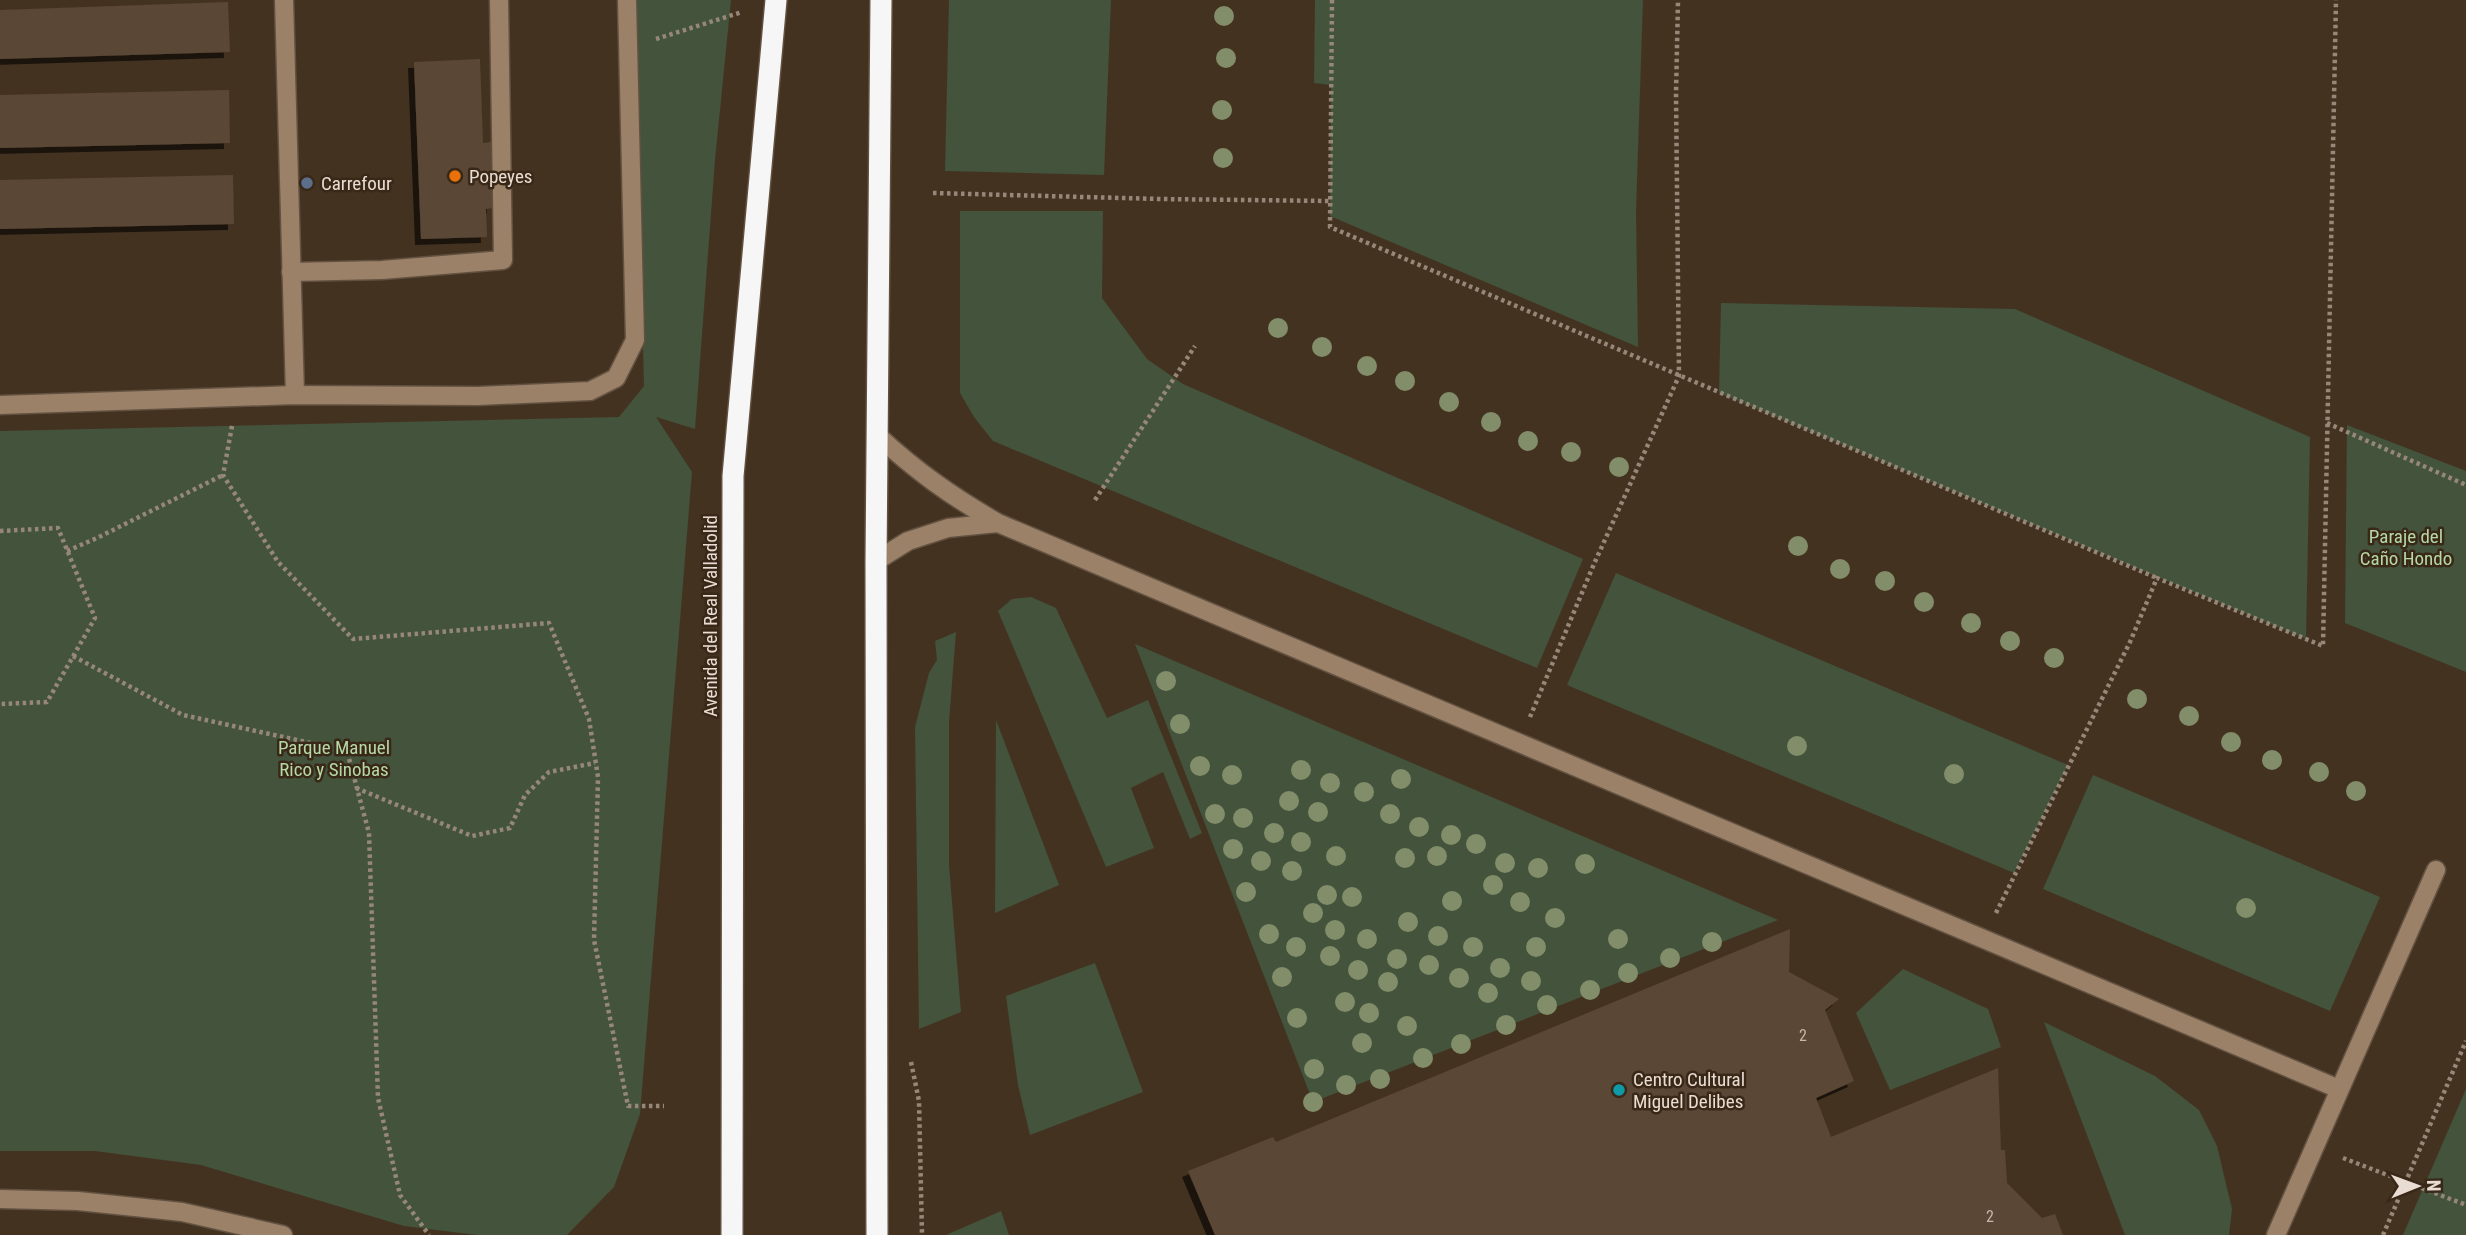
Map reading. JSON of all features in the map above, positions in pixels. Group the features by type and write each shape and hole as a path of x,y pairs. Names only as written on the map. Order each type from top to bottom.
{"highway":[{"name":"Avenida del Real Valladolid","path":"732,1235 733,476 776,0"},
{"path":"877,1235 876,561 881,0"}],"street":[{"path":"284,0 295,395"},
{"path":"291,272 382,270 503,260 499,0"},
{"path":"0,405 295,395 478,396 590,391 616,378 635,340 627,0"},
{"path":"877,435 909,466 948,495 998,523 2339,1089"},
{"path":"876,561 908,541 948,528 998,523"},
{"path":"2276,1235 2436,870"},
{"path":"0,1199 78,1200 182,1212 283,1235"}],"path":[{"path":"1332,0 1330,227 2323,646 2336,0"},
{"path":"1519,743 1594,564 1679,376 1676,94 1678,0"},
{"path":"628,47 742,12"},
{"path":"933,193 1173,200 1330,201"},
{"path":"1095,500 1195,346"},
{"path":"237,397 223,475 278,562 353,639 549,623 589,719 598,777 594,940 628,1106 664,1106"},
{"path":"2327,423 2466,485"},
{"path":"67,551 223,475"},
{"path":"0,531 58,528 95,618 47,702 0,704"},
{"path":"1984,939 2014,873 2130,642 2157,578"},
{"path":"73,656 183,715 347,751 369,833 378,1098 400,1195 429,1235"},
{"path":"356,788 472,836 510,828 525,795 549,772 595,763"},
{"path":"2383,1235 2466,1041"},
{"path":"910,1060 919,1101 922,1235"},
{"path":"2313,1147 2466,1205"}],"green space":[{"name":"Parque Manuel Rico y Sinobas","path":"637,0 731,0 715,160 695,429 656,417 692,472 640,1114 614,1187 567,1235 477,1235 404,1226 201,1165 95,1151 0,1151 0,431 619,417 644,386 637,129"},
{"path":"949,0 1111,0 1104,175 945,171"},
{"path":"1315,0 1643,0 1636,211 1638,347 1330,216 1331,85 1314,83"},
{"path":"960,211 1103,211 1102,298 1147,359 1183,384 1583,559 1537,668 993,441 960,393"},
{"path":"1721,303 2015,309 2310,437 2306,639 1719,393"},
{"name":"Paraje del Caño Hondo","path":"2347,425 2466,471 2466,672 2345,623"},
{"path":"1616,573 2068,765 2014,873 1567,685"},
{"path":"1031,597 1056,608 1107,718 1148,700 1202,833 1190,839 1163,772 1131,788 1154,848 1106,867 998,611 1012,599"},
{"path":"956,632 949,722 949,865 961,1012 919,1029 915,727 929,673 937,660 935,641"},
{"path":"1135,644 1778,920 1313,1102"},
{"path":"996,720 1059,885 995,913"},
{"path":"2093,775 2380,897 2330,1011 2043,889"},
{"path":"1095,963 1143,1092 1030,1135 1018,1085 1006,996"},
{"path":"1903,969 1988,1009 2001,1047 1890,1090 1856,1013"},
{"path":"2044,1022 2155,1076 2199,1110 2217,1146 2232,1209 2229,1235 2125,1235"},
{"path":"2466,1089 2466,1235 2403,1235"},
{"path":"1001,1211 1009,1235 946,1235"}],"building":[{"path":"228,2 230,52 0,59 0,10"},
{"name":"Popeyes","path":"480,59 483,143 491,142 493,208 486,209 487,237 421,239 414,62"},
{"path":"229,90 230,143 0,148 0,95"},
{"path":"233,175 234,224 0,229 0,180"},
{"name":"Centro Cultural Miguel Delibes","path":"1790,929 1789,972 1839,999 1825,1010 1854,1081 1816,1098 1831,1137 1998,1068 2001,1150 2005,1150 2007,1183 2042,1218 2055,1214 2063,1235 1215,1235 1188,1171 1273,1137 1276,1142"}],"place":[{"name":"Popeyes","path":"455,176"},
{"name":"Carrefour","path":"307,183"},
{"name":"Centro Cultural Miguel Delibes","path":"1619,1090"}]}
